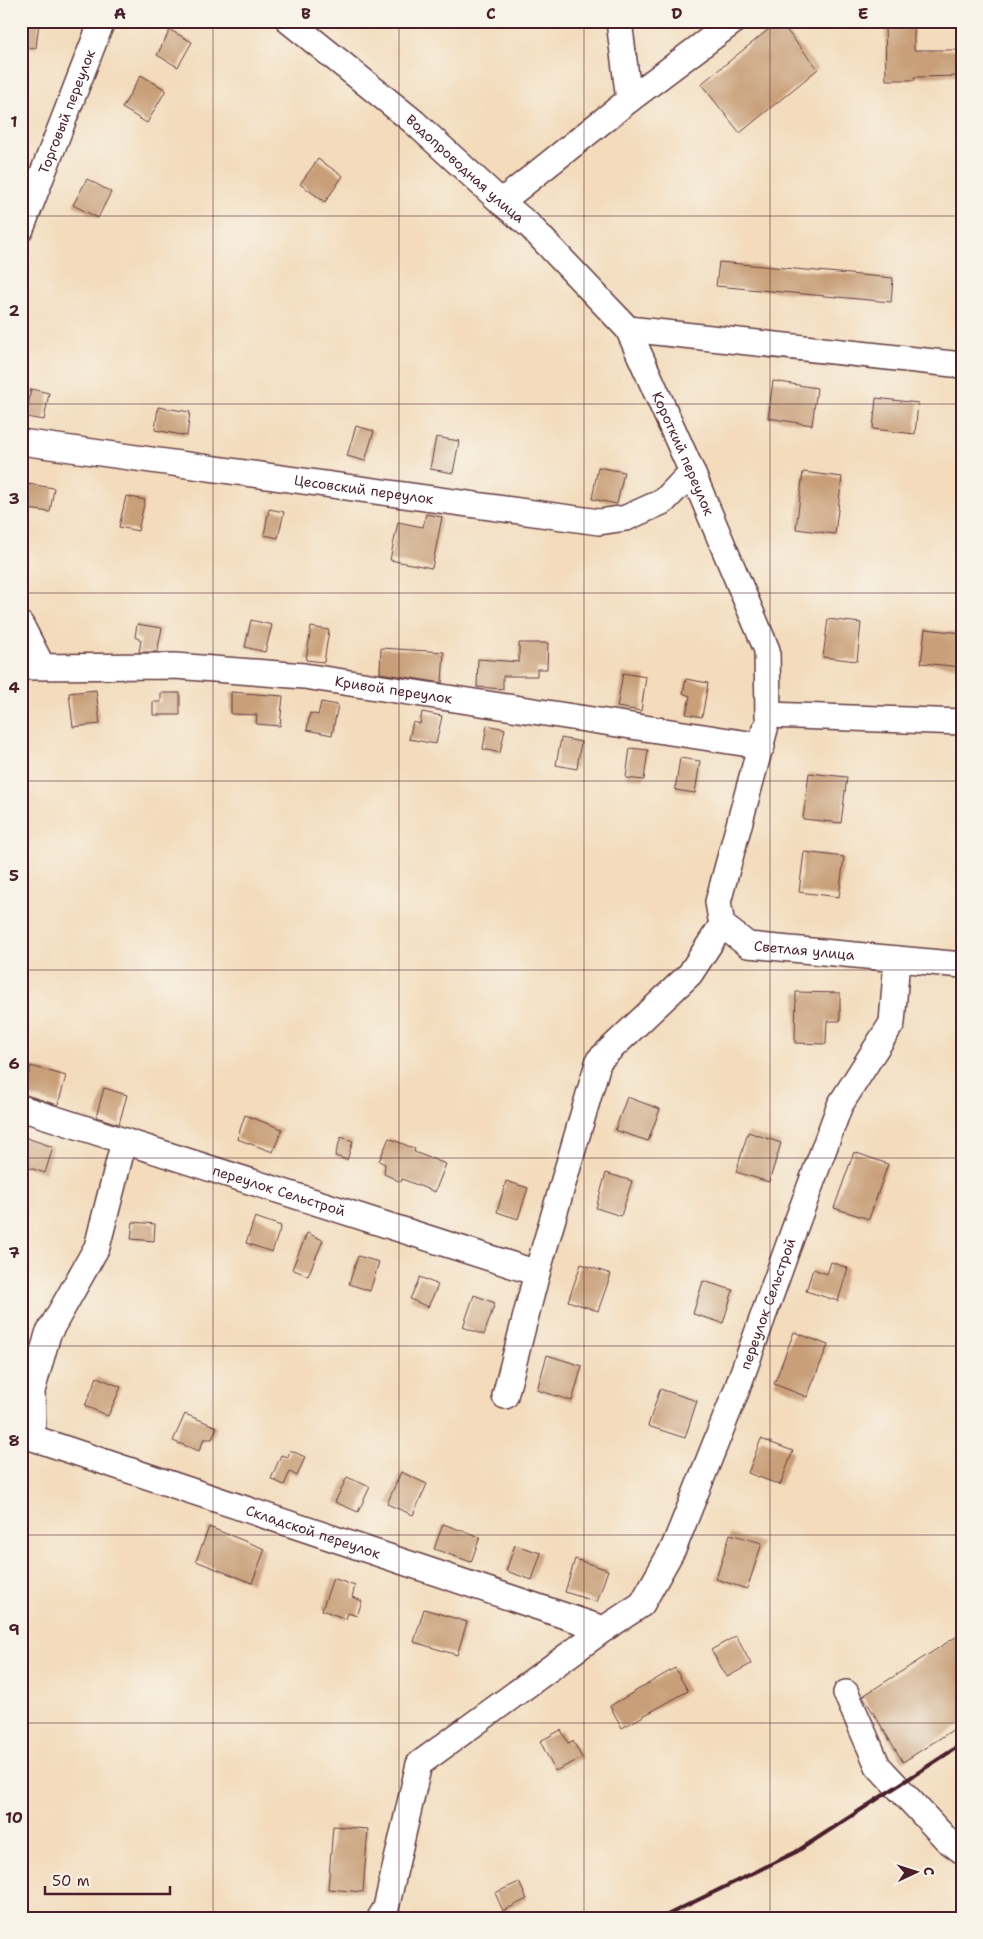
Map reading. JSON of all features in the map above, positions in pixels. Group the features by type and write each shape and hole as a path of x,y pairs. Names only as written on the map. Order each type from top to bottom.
{"street":[{"name":"Торговый переулок","path":"21,229 102,21"},
{"name":"Водопроводная улица","path":"289,21 414,122 530,226 628,329"},
{"path":"618,21 629,100"},
{"path":"501,202 629,100 734,21"},
{"path":"628,329 957,359"},
{"name":"Короткий переулок","path":"628,329 692,472 767,650 768,715"},
{"name":"Цесовский переулок","path":"21,442 599,522 626,518 664,500 692,472"},
{"path":"21,625 32,666"},
{"name":"Кривой переулок","path":"32,666 174,666 304,676 762,746"},
{"path":"505,1396 599,1060 690,974 722,925 718,902 762,746 768,715 962,722"},
{"name":"Светлая улица","path":"722,925 748,945 962,965"},
{"name":"переулок Сельстрой","path":"380,1918 386,1908 419,1764 604,1629 642,1604 674,1547 736,1392 840,1105 892,1023 897,959"},
{"name":"переулок Сельстрой","path":"21,1108 538,1273"},
{"path":"27,1436 32,1391 48,1334 97,1247 124,1141"},
{"name":"Складской переулок","path":"27,1436 604,1629"},
{"path":"846,1693 878,1766 947,1840 962,1851"}],"building":[{"path":"21,21 39,22 36,48 21,47"},
{"path":"779,21 818,69 740,133 701,84"},
{"path":"885,21 914,21 914,50 962,50 962,76 914,77 915,80 886,80"},
{"path":"170,30 192,42 178,67 157,55"},
{"path":"141,75 166,90 147,123 122,108"},
{"path":"318,159 343,176 325,202 300,184"},
{"path":"87,179 111,192 98,218 73,205"},
{"path":"719,262 893,278 891,302 716,286"},
{"path":"773,381 817,388 812,425 768,418"},
{"path":"31,389 49,393 44,420 26,417"},
{"path":"876,398 918,403 915,434 873,429"},
{"path":"158,407 190,412 187,436 155,430"},
{"path":"356,426 374,431 365,461 347,456"},
{"path":"436,437 459,441 453,473 430,469"},
{"path":"598,467 624,472 617,504 592,499"},
{"path":"803,472 842,477 835,534 796,529"},
{"path":"21,483 54,488 50,512 21,508"},
{"path":"126,496 145,500 138,531 119,527"},
{"path":"269,509 284,512 278,538 264,535"},
{"path":"426,514 442,517 432,568 390,560 398,522 423,527"},
{"path":"828,619 861,623 857,661 823,657"},
{"path":"251,620 272,625 265,652 245,647"},
{"path":"137,624 162,628 157,652 139,652 141,640 135,637"},
{"path":"311,627 329,630 324,662 306,660"},
{"path":"925,629 962,633 962,667 921,663"},
{"path":"519,643 548,643 547,669 537,669 537,676 503,676 503,689 477,687 478,659 519,662"},
{"path":"381,648 444,652 442,683 380,673"},
{"path":"623,673 646,677 641,711 617,707"},
{"path":"686,679 708,683 702,717 686,714 690,696 683,693"},
{"path":"96,690 100,724 73,727 69,693"},
{"path":"231,692 283,696 280,726 256,724 257,715 231,714"},
{"path":"161,693 180,693 180,715 153,715 153,702 161,702"},
{"path":"321,702 338,705 332,735 307,730 310,713 318,715"},
{"path":"422,712 442,716 436,744 409,739 413,722 420,724"},
{"path":"487,725 505,729 500,753 483,749"},
{"path":"561,738 581,742 577,769 556,765"},
{"path":"630,748 648,750 644,780 626,778"},
{"path":"680,758 700,761 695,793 675,790"},
{"path":"809,773 847,777 841,823 803,819"},
{"path":"804,852 844,857 839,897 799,892"},
{"path":"796,992 840,993 840,1021 827,1021 826,1044 795,1043"},
{"path":"31,1066 66,1076 58,1105 23,1094"},
{"path":"104,1088 127,1095 119,1124 96,1117"},
{"path":"627,1097 660,1109 648,1141 615,1130"},
{"path":"245,1115 282,1129 273,1152 237,1139"},
{"path":"748,1132 781,1143 769,1182 736,1172"},
{"path":"21,1136 53,1147 45,1173 21,1165"},
{"path":"341,1137 353,1141 347,1160 335,1156"},
{"path":"389,1138 415,1149 414,1152 446,1164 435,1192 402,1179 401,1182 384,1174 385,1164 379,1161"},
{"path":"854,1152 888,1164 869,1219 834,1208"},
{"path":"606,1173 632,1181 621,1216 596,1208"},
{"path":"506,1181 528,1188 518,1219 497,1212"},
{"path":"255,1217 281,1226 272,1252 246,1243"},
{"path":"133,1222 155,1224 154,1241 131,1239"},
{"path":"307,1233 323,1240 308,1276 292,1269"},
{"path":"358,1256 379,1262 370,1291 349,1284"},
{"path":"831,1262 848,1268 838,1301 806,1291 813,1269 827,1274"},
{"path":"581,1264 611,1274 598,1311 568,1301"},
{"path":"420,1277 438,1285 428,1307 410,1299"},
{"path":"703,1281 733,1290 723,1323 693,1314"},
{"path":"474,1295 495,1303 484,1335 463,1327"},
{"path":"794,1332 828,1345 807,1397 774,1384"},
{"path":"547,1355 582,1366 572,1401 537,1390"},
{"path":"97,1377 121,1387 108,1416 85,1406"},
{"path":"660,1389 697,1401 685,1438 648,1426"},
{"path":"185,1414 217,1427 212,1439 204,1439 199,1451 173,1441"},
{"path":"761,1439 793,1451 780,1485 748,1473"},
{"path":"290,1450 305,1457 297,1476 290,1472 284,1485 271,1479 281,1455 288,1457"},
{"path":"401,1472 427,1484 413,1515 387,1504"},
{"path":"347,1477 370,1487 358,1512 335,1502"},
{"path":"443,1524 480,1537 471,1562 434,1549"},
{"path":"209,1527 265,1549 252,1583 196,1561"},
{"path":"730,1534 762,1543 747,1589 716,1579"},
{"path":"515,1545 541,1553 532,1580 506,1571"},
{"path":"575,1559 608,1570 597,1602 565,1592"},
{"path":"333,1578 355,1586 352,1597 362,1601 357,1616 348,1613 346,1619 322,1610"},
{"path":"424,1609 467,1622 457,1655 414,1642"},
{"path":"962,1633 962,1724 903,1762 863,1696"},
{"path":"736,1636 751,1664 727,1677 711,1650"},
{"path":"675,1668 688,1691 622,1728 610,1706"},
{"path":"561,1730 568,1743 573,1741 582,1758 555,1771 540,1741"},
{"path":"333,1826 368,1829 363,1892 328,1889"},
{"path":"519,1882 527,1899 503,1911 495,1893"}],"railway":[{"path":"661,1918 796,1852 962,1744"}]}
